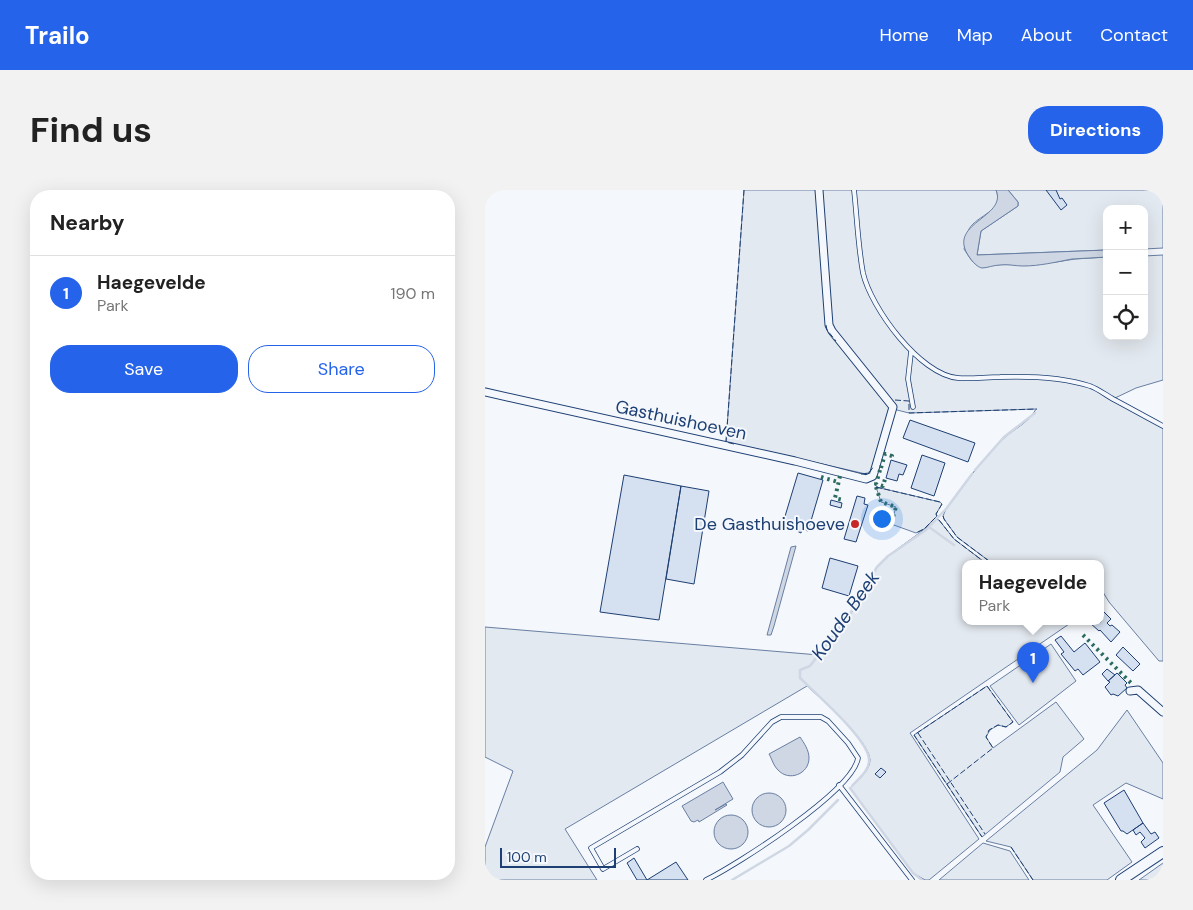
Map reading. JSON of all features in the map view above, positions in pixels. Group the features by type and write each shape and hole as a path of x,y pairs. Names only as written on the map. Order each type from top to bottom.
{"street":[{"name":"Gasthuishoeven","path":"485,392 795,461 866,479 870,478 875,473 893,407 829,325 819,190"},
{"path":"1130,691 1138,690 1163,712"},
{"path":"1121,880 1163,852"}],"lane":[{"path":"854,190 863,274 880,311 911,351 935,369 955,378 1019,376 1066,381 1091,386 1163,426"},
{"path":"911,351 909,379 913,407"},
{"path":"637,849 603,869 591,848 720,772 742,755 772,722 781,717 821,717 828,721 848,743 858,758 857,765 811,812 781,834 706,880"},
{"path":"839,785 912,880"}],"shaded area":[{"path":"744,190 996,190 998,197 994,208 969,229 964,249 972,261 978,266 987,267 992,265 1103,257 1103,340 1148,340 1148,256 1163,255 1163,380 1136,388 1113,399 1163,426 1163,661 1159,661 1104,594 1104,560 988,560 957,537 944,519 943,516 946,509 980,465 1006,436 1025,422 1036,409 909,413 889,408 872,470 866,474 726,442"},
{"path":"996,190 1008,190 1018,202 1018,206 981,231 977,255 1103,250 1103,257 1072,259 1029,266 995,265 978,267 970,258 964,246 965,237 970,228 993,208 997,200"},
{"path":"1008,190 1163,190 1163,248 1148,249 1148,205 1103,205 1103,250 977,255 981,231 1018,206 1018,202"},
{"path":"876,487 942,504 936,514 937,516 924,529 916,533 891,524 896,507 881,502"},
{"path":"936,519 939,520 954,539 982,560 962,560 962,625 1068,625 910,733 979,839 929,880 925,880 913,873 850,788 863,776 868,768 870,760 868,752 854,731 807,686 565,829 597,880 485,880 485,847 513,771 485,757 485,627 819,655 852,612 871,575 879,565"},
{"path":"796,546 774,626 771,635 767,635 791,547"},
{"path":"1051,644 1076,681 1019,725 990,686"},
{"path":"987,686 1013,722 1006,727 998,725 990,730 986,737 993,748 1056,702 1084,739 1063,757 1060,772 982,837 914,735"},
{"path":"1127,710 1163,763 1163,799 1126,783 1093,805 1132,862 1107,880 1033,880 1011,847 986,841 1097,750"},
{"path":"800,737 808,752 808,764 802,772 793,776 782,774 775,766 769,754"},
{"path":"723,782 733,799 715,810 727,805 699,822 698,820 691,821 682,806"},
{"path":"769,793 781,798 786,810 781,822 769,827 757,822 752,810 757,798"},
{"path":"731,815 743,820 748,832 743,844 731,849 719,844 714,832 719,820"},
{"path":"983,843 1010,851 1029,880 939,880"},
{"path":"1163,863 1163,880 1139,880"}],"building":[{"path":"1046,190 1056,190 1060,199 1062,198 1067,205 1061,210"},
{"path":"910,420 975,443 968,462 903,438"},
{"path":"922,455 945,463 934,496 911,488"},
{"path":"891,460 907,465 903,475 899,474 897,481 886,478"},
{"path":"798,473 823,480 808,531 802,529 801,533 797,531 798,527 783,523"},
{"path":"624,475 681,486 659,620 600,612"},
{"path":"681,486 709,491 694,584 666,579"},
{"name":"De Gasthuishoeve","path":"857,496 865,498 864,504 868,505 856,542 844,539"},
{"path":"831,500 842,503 841,508 830,505"},
{"path":"830,558 858,566 849,596 822,588"},
{"path":"1104,612 1111,619 1107,623 1120,632 1111,642 1092,625 1104,625"},
{"path":"1061,636 1074,652 1085,643 1100,662 1083,675 1078,669 1075,671 1061,654 1064,652 1055,640"},
{"path":"1123,647 1140,664 1133,671 1116,655"},
{"path":"1107,669 1115,675 1108,681 1102,674"},
{"path":"1117,673 1127,683 1125,685 1127,688 1118,696 1111,695 1105,687 1110,682 1108,681"},
{"path":"881,768 886,772 880,778 875,774"},
{"path":"1124,790 1143,823 1127,834 1121,831 1104,803"},
{"path":"1143,823 1151,834 1155,832 1159,838 1145,848 1141,842 1145,838 1140,832 1136,835 1133,830"},
{"path":"634,858 647,880 637,880 627,863"},
{"path":"676,862 688,880 647,880"}],"waterway":[{"name":"Koude Beek","path":"975,470 1004,437 1035,413"},
{"name":"Koude Beek","path":"852,786 863,775 869,765 867,752 852,730 800,678 800,670 810,666 851,612 877,567 888,556 926,530 946,509 972,474"},
{"path":"929,527 954,545"},
{"path":"850,788 913,873 922,880"},
{"name":"Koude Beek","path":"732,880 789,846 838,800"}],"hedge":[{"path":"881,468 885,454 892,456 891,459"},
{"path":"880,470 876,484 883,486 885,479"},
{"path":"840,476 835,498 843,500"},
{"path":"821,477 838,482"},
{"path":"876,487 881,502 896,507 891,524"},
{"path":"1083,635 1132,684"}],"fence":[{"path":"734,444 726,442 744,190"},
{"path":"826,325 827,330 836,341"},
{"path":"895,400 909,401 909,413 1037,409"},
{"path":"861,474 869,473 874,466"},
{"path":"876,487 942,504 936,514 937,516 924,529 916,533"},
{"path":"943,516 957,537 988,560"},
{"path":"939,520 954,539 982,560"},
{"path":"947,784 993,748 986,737 989,730 998,725 1006,727 1013,722 987,686 914,735 982,837"},
{"path":"918,733 985,834"},
{"path":"1011,847 1033,880"}],"place":[{"name":"De Gasthuishoeve","path":"855,524"},
{"name":"Haegevelde","path":"1033,683"}]}
